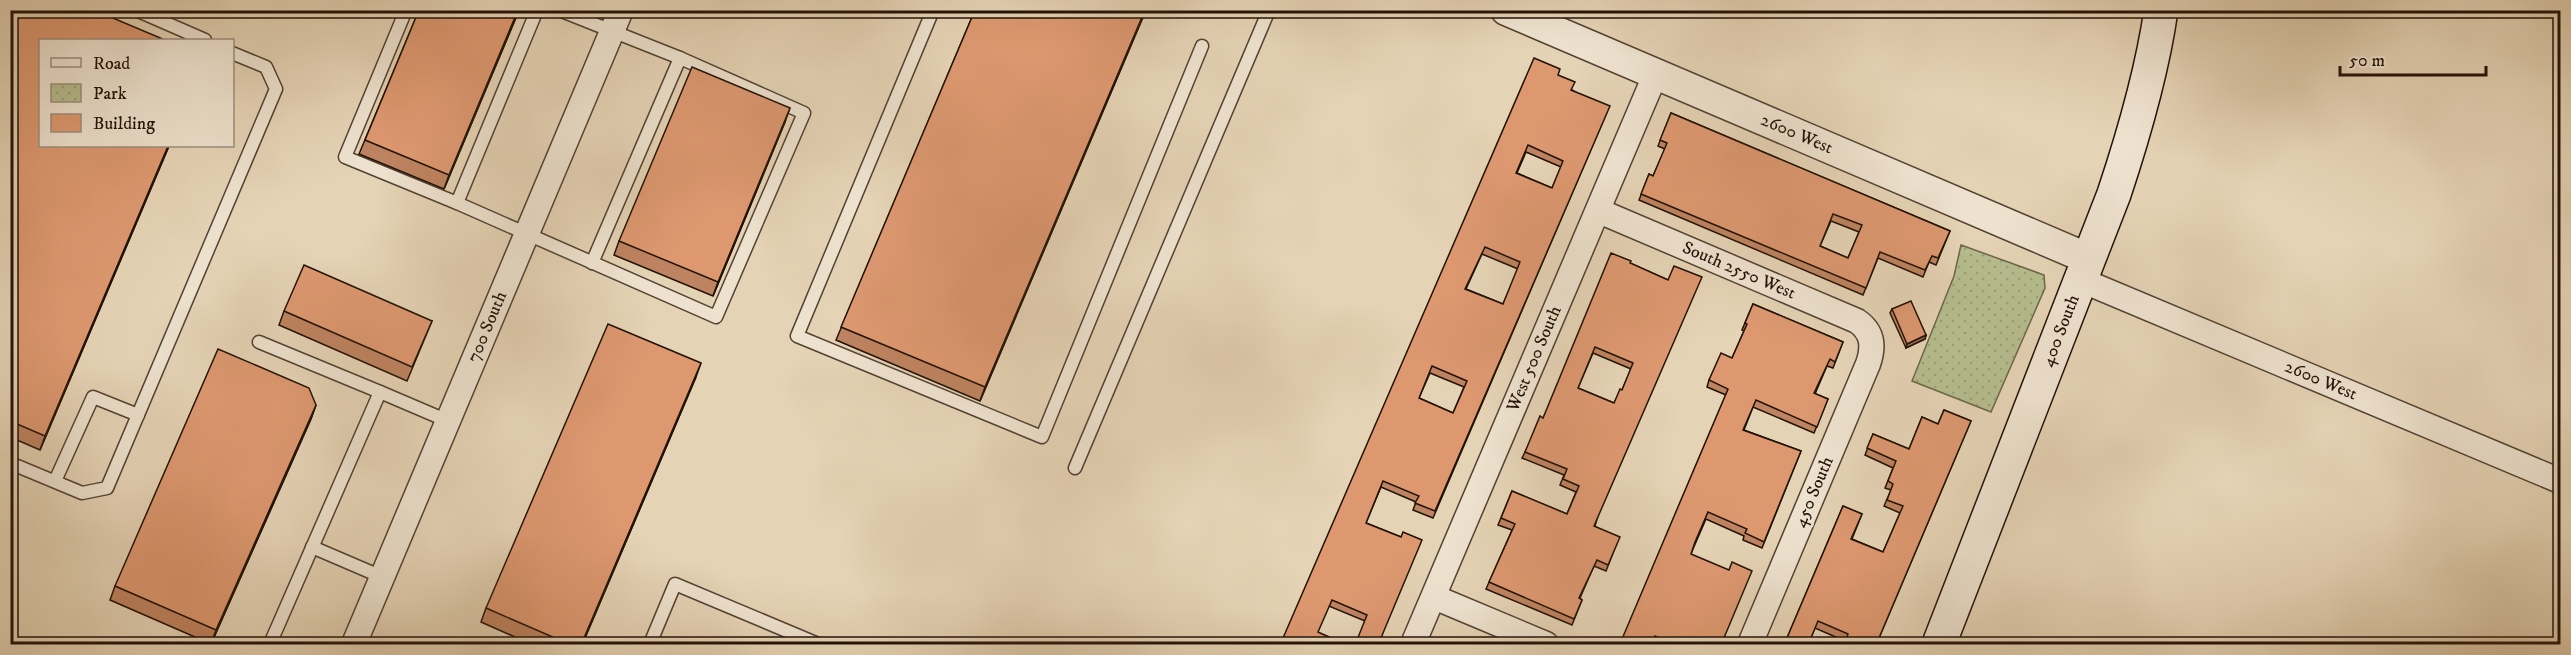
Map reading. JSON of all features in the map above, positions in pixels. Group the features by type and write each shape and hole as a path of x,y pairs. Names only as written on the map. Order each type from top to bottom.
{"main road":[{"name":"400 South","path":"1939,645 2085,269 2132,141 2149,77 2161,10"}],"street":[{"name":"700 South","path":"354,645 621,10"},
{"name":"2600 West","path":"1506,10 1656,73 2085,269 2560,481"},
{"name":"West 500 South","path":"1413,645 1656,73"},
{"name":"South 2550 West","path":"1599,211 1857,321 1871,337"},
{"name":"450 South","path":"1750,645 1868,364 1872,351 1871,337"},
{"path":"1434,597 1546,645"}],"lane":[{"path":"136,10 203,39"},
{"path":"406,10 345,157 528,233 716,317 804,113 680,58 612,33 559,10"},
{"path":"457,203 537,10"},
{"path":"933,10 797,336 1042,437 1202,46"},
{"path":"1075,468 1269,10"},
{"path":"10,463 82,493 107,488 276,89 266,67 234,54"},
{"path":"592,262 680,58"},
{"path":"259,342 448,422"},
{"path":"270,645 380,392"},
{"path":"55,482 93,397 138,415"},
{"path":"312,547 382,577"},
{"path":"650,645 675,584 819,645"}],"green space":[{"path":"1961,245 2044,275 2045,288 1991,412 1912,381 1954,276"}],"building":[{"path":"10,10 94,10 163,39 39,39 39,147 168,147 45,436 10,421"},
{"path":"419,10 518,10 449,175 365,140"},
{"path":"975,10 1145,10 985,387 841,327"},
{"path":"1534,58 1560,69 1558,75 1575,82 1571,90 1610,106 1435,511 1415,503 1419,496 1383,481 1366,523 1401,537 1403,532 1422,540 1378,645 1355,645 1367,615 1332,600 1318,632 1347,645 1280,645","holes":["1528,145 1563,161 1552,188 1516,173","1485,247 1520,262 1503,304 1465,289","1432,366 1467,381 1453,413 1419,398"]},
{"path":"692,67 790,108 718,282 619,241"},
{"path":"1671,113 1950,231 1938,258 1932,256 1925,270 1880,252 1866,288 1641,194 1649,174 1653,176 1667,143 1660,140","holes":["1833,214 1862,225 1848,258 1820,246"]},
{"path":"1611,253 1668,280 1674,266 1702,277 1594,526 1620,537 1608,565 1597,560 1579,598 1582,600 1574,619 1489,582 1515,524 1501,518 1512,491 1567,514 1579,486 1563,479 1567,469 1525,452 1540,416 1543,418","holes":["1595,347 1633,363 1614,403 1578,388"]},
{"path":"304,265 432,321 412,367 284,311"},
{"path":"1911,301 1926,335 1907,344 1892,309"},
{"path":"1753,304 1843,342 1835,362 1830,359 1814,393 1828,399 1817,427 1756,400 1743,430 1801,451 1764,542 1745,533 1747,529 1708,512 1695,542 1691,554 1729,570 1732,562 1752,571 1721,645 1675,645 1655,636 1652,645 1636,645 1622,639 1728,389 1709,380 1721,353 1732,358"},
{"path":"608,324 701,363 581,645 571,645 486,608"},
{"path":"218,349 309,388 316,405 216,630 115,586"},
{"path":"1944,410 1971,421 1876,645 1844,645 1848,634 1818,621 1808,645 1784,645 1843,506 1862,514 1851,539 1883,552 1903,506 1887,500 1893,484 1888,481 1896,461 1867,448 1873,434 1909,449 1922,417 1938,424"},
{"path":"1471,640 1483,645 1469,645"}]}
